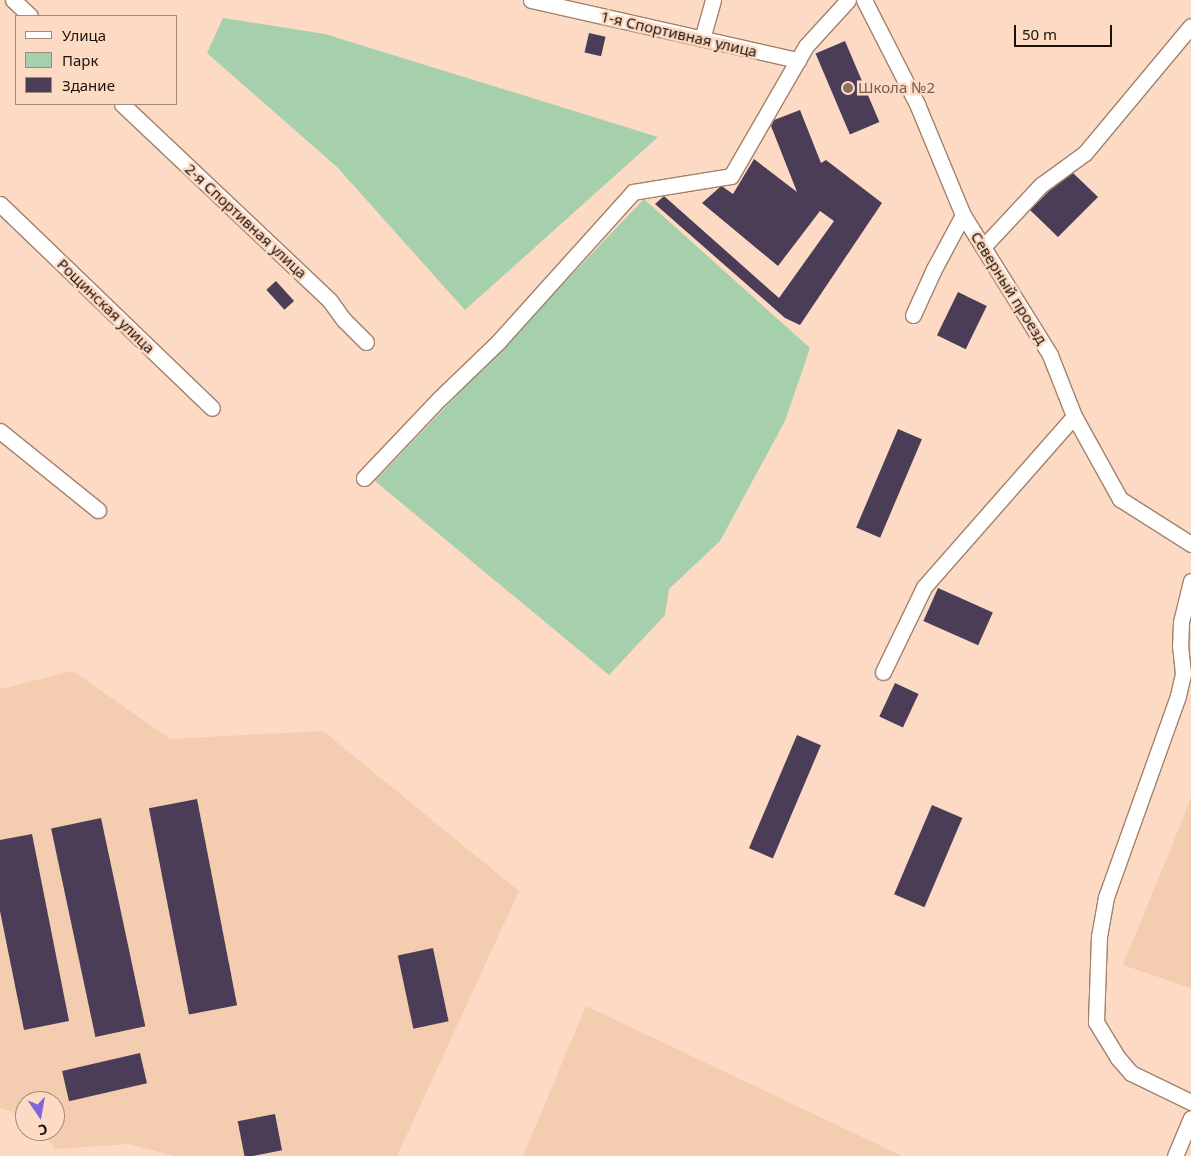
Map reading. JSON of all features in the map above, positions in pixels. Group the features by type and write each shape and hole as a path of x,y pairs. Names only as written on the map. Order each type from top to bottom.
{"street":[{"path":"13,0 29,15"},
{"name":"1-я Спортивная улица","path":"531,0 582,6 702,39 798,60"},
{"path":"702,39 713,0"},
{"path":"364,478 440,398 499,341 633,192 732,176 806,46 848,0"},
{"name":"Северный проезд","path":"864,0 917,104 963,215 1050,355 1074,416 1120,499 1191,544"},
{"path":"983,247 1041,185 1085,153 1191,26"},
{"name":"2-я Спортивная улица","path":"123,105 330,301 344,320 366,342"},
{"name":"Рощинская улица","path":"0,204 212,408"},
{"path":"913,314 934,269 963,215"},
{"path":"883,672 924,587 1074,416"},
{"path":"0,431 98,510"},
{"path":"1191,581 1181,622 1180,645 1183,674 1178,696 1106,897 1099,936 1096,1022 1118,1058 1130,1073 1191,1102"},
{"path":"1175,1156 1191,1118"}],"shaded area":[{"path":"73,671 170,739 323,731 519,891 397,1156 174,1156 128,1144 56,1149 49,1141 65,1141 65,1091 15,1091 15,1113 0,1108 0,689"},
{"path":"1191,799 1191,988 1123,965"},
{"path":"586,1006 902,1156 523,1156"}],"green space":[{"path":"223,18 325,34 658,137 465,310 337,167 207,53"},
{"path":"644,199 810,348 785,421 720,541 669,589 665,615 609,675 375,481"}],"building":[{"path":"589,33 606,37 601,56 585,52"},
{"name":"Школа №2","path":"845,41 879,122 850,135 816,54"},
{"path":"800,110 821,163 826,160 882,203 800,325 785,318 655,204 664,196 779,298 834,221 820,211 778,266 702,203 720,187 733,194 754,159 797,192 771,126 774,120"},
{"path":"1073,173 1098,197 1058,237 1030,210 1049,191"},
{"path":"276,281 294,301 284,310 266,290"},
{"path":"958,292 987,306 966,349 937,335"},
{"path":"898,429 922,439 880,538 856,527"},
{"path":"938,588 993,612 978,645 923,621"},
{"path":"895,683 919,694 903,728 879,717"},
{"path":"797,735 821,745 773,858 749,848"},
{"path":"197,799 237,1005 189,1014 149,808"},
{"path":"932,805 962,818 924,907 894,894"},
{"path":"101,818 145,1026 95,1037 51,829"},
{"path":"32,834 69,1021 24,1030 0,911 0,840"},
{"path":"433,948 449,1021 413,1029 398,955"},
{"path":"140,1053 147,1083 69,1101 62,1071"},
{"path":"275,1114 282,1150 244,1156 238,1121"}],"place":[{"name":"Школа №2","path":"848,88"}]}
